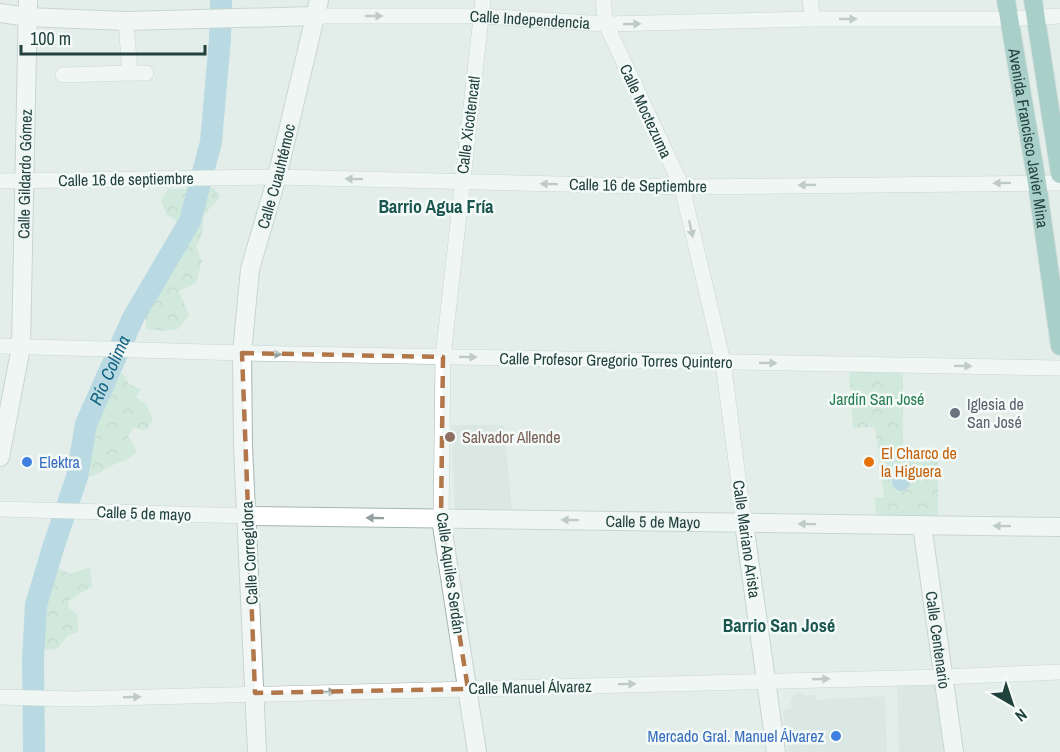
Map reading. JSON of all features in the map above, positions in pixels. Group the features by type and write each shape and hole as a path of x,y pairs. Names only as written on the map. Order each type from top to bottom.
{"main road":[{"name":"Avenida Francisco Javier Mina","path":"1006,0 1037,183 1060,346"},
{"name":"Avenida Francisco Javier Mina","path":"1034,8 1060,174"}],"street":[{"name":"Calle Xicotencatl","path":"443,357 483,0"},
{"name":"Calle Moctezuma","path":"603,0 606,24 682,187 723,362"},
{"path":"810,0 813,19"},
{"name":"Calle Independencia","path":"0,13 28,8 126,21 262,17 317,8 606,24 813,19 1009,19 1034,8 1060,16"},
{"name":"Calle Gildardo Gómez","path":"0,458 21,347 28,8"},
{"name":"Calle Cuauhtémoc","path":"242,353 249,269 277,177 317,8"},
{"path":"126,21 130,73"},
{"path":"63,75 146,73"},
{"name":"Calle 16 de Septiembre","path":"216,178 277,177 682,187 1060,183"},
{"name":"Calle 16 de septiembre","path":"0,181 216,178"},
{"name":"Calle Profesor Gregorio Torres Quintero","path":"0,346 242,353 1060,368"},
{"name":"Calle Corregidora","path":"242,353 243,446 258,752"},
{"name":"Calle Aquiles Serdán","path":"443,357 441,519 477,752"},
{"name":"Calle Mariano Arista","path":"723,362 776,752"},
{"name":"Calle 5 de mayo","path":"0,509 248,516"},
{"name":"Calle 5 de Mayo","path":"248,516 1060,527"},
{"name":"Calle Centenario","path":"922,525 954,752"},
{"name":"Calle Manuel Álvarez","path":"0,697 73,699 944,677 1060,672"}],"highlighted area":[{"path":"242,353 443,357 441,519 468,689 255,693"}],"shaded area":[{"path":"451,425 504,425 512,510 455,510"},
{"path":"932,683 935,686 944,752 899,752 897,685"},
{"name":"Mercado Gral. Manuel Álvarez","path":"799,692 807,696 816,695 816,700 885,696 887,752 788,752 783,713 785,709 792,708 790,703 792,697"}],"green space":[{"path":"214,188 220,197 204,215 202,234 196,247 202,261 196,283 179,291 189,315 178,329 165,331 146,329 146,306 152,276 174,256 172,239 182,224 167,215 161,201 168,189"},
{"name":"Jardín San José","path":"849,368 903,370 903,450 938,451 938,518 876,517 875,498 884,497 875,427 853,428"},
{"path":"122,372 129,384 141,389 136,398 146,404 153,420 146,430 133,428 128,436 137,451 133,455 95,475 84,478 96,422"},
{"path":"90,567 92,586 68,601 69,608 77,614 78,632 67,636 57,649 44,650 41,607 57,568 71,574"}],"water":[{"path":"897,473 905,473 910,478 908,489 897,491 892,486 892,478"}],"waterway":[{"name":"Río Colima","path":"34,752 33,659 36,605 77,477 86,424 133,318 190,221 211,142 221,0"}],"place":[{"name":"Iglesia de San José","path":"955,413"},
{"name":"Salvador Allende","path":"450,437"},
{"name":"Elektra","path":"27,462"},
{"name":"El Charco de la Higuera","path":"869,462"},
{"name":"Mercado Gral. Manuel Álvarez","path":"836,736"}],"district":[{"name":"Barrio Agua Fría","path":"436,207"},
{"name":"Barrio San José","path":"779,626"}]}
